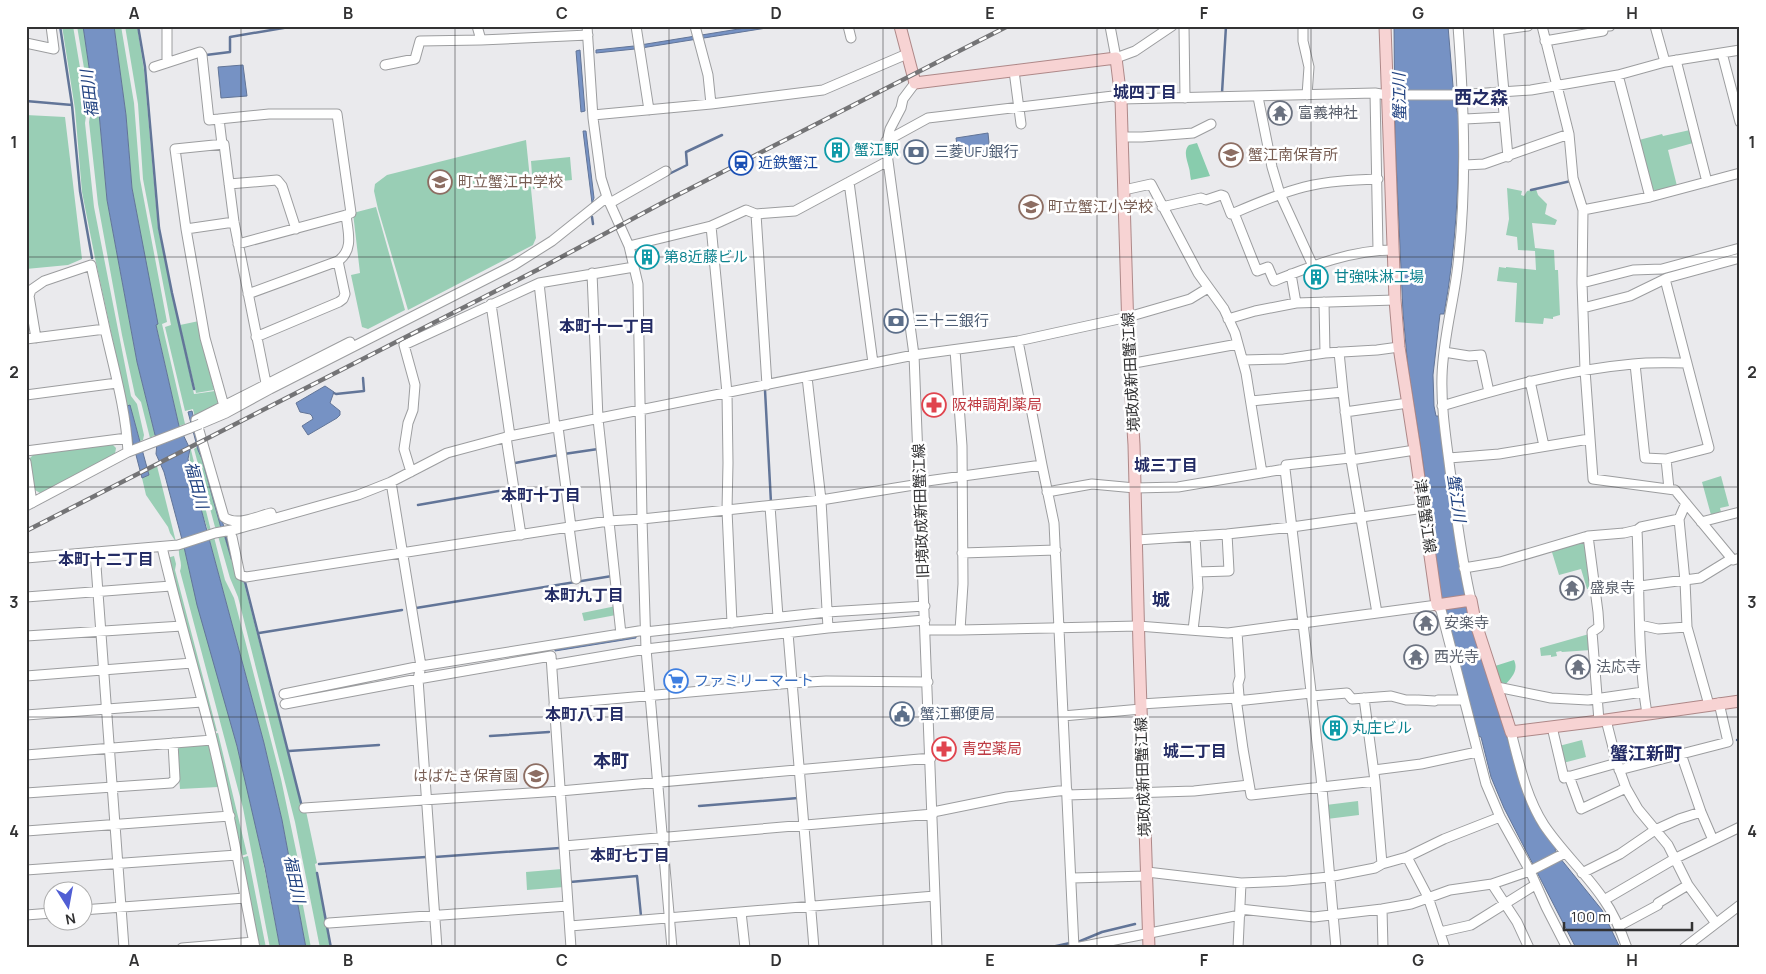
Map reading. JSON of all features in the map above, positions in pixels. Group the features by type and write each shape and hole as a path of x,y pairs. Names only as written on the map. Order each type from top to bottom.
{"main road":[{"path":"900,26 915,83 1116,58"},
{"name":"津島蟹江線","path":"1385,26 1398,347 1424,508 1437,605"},
{"name":"境政成新田蟹江線","path":"1116,58 1121,99 1129,364 1133,411 1149,948"},
{"path":"1437,605 1469,600 1511,732 1740,701"}],"street":[{"path":"26,43 54,49 51,26"},
{"path":"167,26 167,62"},
{"path":"477,26 481,40"},
{"path":"636,26 649,110"},
{"path":"848,26 851,38"},
{"path":"1110,26 1116,58 1135,51 1172,26"},
{"path":"1184,26 1185,98"},
{"path":"1303,26 1303,41 1309,67 1307,95"},
{"path":"1458,26 1465,164 1458,264 1444,352 1442,406 1469,600"},
{"path":"1508,156 1498,28 1528,26"},
{"path":"1542,26 1569,134 1573,178 1583,210 1582,283 1585,370 1593,479 1675,490 1701,522 1736,558 1706,575 1685,581 1640,586"},
{"path":"1655,26 1665,62"},
{"path":"1545,41 1608,28"},
{"path":"385,65 415,59 420,41 481,40 587,31 593,115 601,178 608,200 629,246 638,284 645,631 672,948"},
{"path":"698,34 708,75 711,104"},
{"path":"886,141 928,118 1113,96 1121,99 1376,93 1389,95 1460,95 1503,92 1556,86 1618,75 1665,62 1740,50"},
{"path":"154,67 200,52 202,55 209,120 269,114 337,114 351,213 238,244"},
{"path":"1722,53 1740,122"},
{"path":"593,115 711,104 823,90 907,54"},
{"path":"1676,60 1707,182"},
{"path":"1014,71 1021,124"},
{"path":"1618,75 1650,197"},
{"path":"886,141 901,108 903,99 915,83"},
{"path":"1376,93 1378,250"},
{"path":"1258,96 1272,167 1280,194 1312,266"},
{"path":"1464,119 1504,117"},
{"path":"219,119 234,222 266,383"},
{"path":"1122,136 1142,137 1193,133 1210,124"},
{"path":"1465,164 1484,164 1569,134"},
{"name":"旧境政成新田蟹江線","path":"886,141 914,355 937,948"},
{"path":"222,144 175,149 186,229 205,338 224,406"},
{"path":"629,246 711,226 746,210 756,214 795,211 888,161"},
{"path":"26,462 29,505 131,450 226,413 514,265 552,242 608,200 666,172"},
{"path":"1583,210 1650,197 1740,173"},
{"path":"1162,208 1201,198 1206,200 1221,195 1224,196 1231,214 1305,186 1343,180 1378,179"},
{"path":"229,184 277,180 282,186 296,229"},
{"path":"849,182 873,364"},
{"path":"1124,190 1151,184 1184,249 1208,288 1224,309 1244,360 1262,473"},
{"path":"1234,212 1257,271 1268,267 1274,281 1335,258 1378,250 1393,250"},
{"path":"756,214 767,385"},
{"path":"248,294 338,261 346,254 349,247 346,215"},
{"path":"186,229 234,222"},
{"path":"711,226 727,393 727,510 732,623"},
{"path":"1582,283 1633,270 1662,269 1740,248"},
{"path":"1583,308 1630,296 1666,278 1740,258"},
{"path":"256,337 340,302 345,294 338,261"},
{"path":"36,338 30,290 44,281 91,265 131,450"},
{"path":"411,472 404,449 408,423 413,410 415,385 404,345 539,282 634,267"},
{"path":"592,273 598,419 621,634"},
{"path":"1292,274 1296,302"},
{"path":"1635,364 1645,458 1666,459 1709,448 1666,278"},
{"path":"539,282 576,579"},
{"path":"26,558 178,545 358,495 391,482 448,453 508,437 914,355 1018,341 1128,317 1190,299 1208,288"},
{"path":"1228,319 1255,310 1296,302 1395,300"},
{"path":"1324,302 1325,353"},
{"path":"491,304 521,535"},
{"path":"26,340 105,329"},
{"path":"273,519 271,512 236,522 224,517 196,420 356,339 359,344"},
{"path":"1018,341 1054,523 1074,948 1149,934 1240,912 1314,917 1411,904 1460,888 1492,884 1530,871 1563,853"},
{"path":"1129,364 1238,344"},
{"path":"1244,360 1284,360 1325,353 1398,347"},
{"path":"955,350 962,446 963,584 960,630"},
{"path":"1339,352 1350,459 1377,613"},
{"path":"1444,352 1469,356 1481,355 1489,392"},
{"path":"1442,406 1530,381 1585,370 1635,364 1687,363"},
{"path":"807,377 821,500 828,628"},
{"path":"1530,381 1544,446"},
{"path":"26,395 117,383"},
{"path":"1251,401 1343,392"},
{"path":"1345,412 1408,403"},
{"path":"26,451 127,438"},
{"path":"1449,458 1499,454 1589,439"},
{"path":"1336,948 1322,787 1285,469 1286,465 1415,450"},
{"path":"1666,459 1668,489"},
{"path":"232,537 240,574 246,577 608,521 642,520 821,500 962,475 1042,465"},
{"path":"1047,492 1092,484 1135,488 1178,487 1285,469"},
{"path":"391,482 421,666 418,678 437,948"},
{"path":"1552,727 1564,778 1728,742 1687,627 1685,581 1678,519 1686,503"},
{"path":"770,506 778,618"},
{"path":"1137,540 1227,534 1292,527 1424,508"},
{"path":"1701,522 1740,512"},
{"path":"1464,568 1500,562 1588,536 1624,533 1637,530 1640,527 1678,519"},
{"path":"1637,530 1643,692 1647,714"},
{"path":"1197,572 1229,571 1227,534"},
{"path":"1193,630 1198,588 1195,536"},
{"path":"1588,536 1599,627 1592,632 1598,700 1618,767 1626,788 1638,809 1668,845 1688,885 1715,922"},
{"path":"162,547 230,816 255,945 182,948"},
{"path":"962,553 1056,550"},
{"path":"95,552 124,948"},
{"path":"26,597 171,586"},
{"path":"926,630 1138,626 1228,633 1437,605 1441,610 1486,784 1500,817 1530,871 1535,885 1567,948"},
{"path":"284,694 421,666 621,634 827,612 925,606"},
{"path":"552,665 646,649 828,628 925,620"},
{"path":"1640,625 1658,629 1687,627"},
{"path":"26,636 182,626"},
{"path":"1236,632 1240,677 1238,684 1239,696 1236,699 1252,795 1375,781"},
{"path":"788,633 814,948"},
{"path":"286,704 418,678 551,656 571,948"},
{"path":"26,676 192,663"},
{"path":"554,704 826,681 928,682"},
{"path":"1497,687 1552,698 1598,700 1643,692"},
{"path":"1063,716 1141,706 1311,694 1347,693 1352,699 1391,696 1406,700 1464,700"},
{"path":"1364,698 1374,770 1382,864"},
{"path":"26,714 202,702"},
{"path":"1511,732 1520,769 1533,803 1544,824 1563,853 1604,900 1619,926 1627,948"},
{"path":"26,755 212,740"},
{"path":"26,793 171,783 175,779 173,743"},
{"path":"1374,770 1421,764 1477,752"},
{"path":"1680,754 1713,840"},
{"path":"304,808 560,791 931,758"},
{"path":"1569,776 1581,809 1626,788"},
{"path":"564,846 933,813 1007,797 1067,792 1194,791 1250,785"},
{"path":"1582,873 1620,854 1655,830 1701,812"},
{"path":"26,832 230,816"},
{"path":"1072,878 1147,874 1241,883 1330,877 1375,868 1382,864 1407,857 1444,839 1500,817"},
{"path":"1604,900 1676,858 1739,829"},
{"path":"26,870 237,855"},
{"path":"1407,857 1428,898 1445,948"},
{"path":"1238,948 1241,883"},
{"path":"1492,884 1517,922 1529,948"},
{"path":"1440,932 1471,925 1535,885"},
{"path":"1619,926 1637,918 1688,885"},
{"path":"570,926 935,896"},
{"path":"92,909 245,898"},
{"path":"1684,948 1715,922 1740,905"},
{"path":"329,922 568,906"},
{"path":"1382,909 1382,948"},
{"path":"742,912 745,948"},
{"path":"26,914 42,913"}],"green space":[{"path":"62,26 73,26 87,109 85,123 94,207 131,396 137,404 144,435 143,440 140,441 130,406 127,406 82,192 75,109"},
{"path":"77,26 83,26 95,108 99,113 107,200 137,362 155,435 150,438 141,402 135,395 98,204 89,122 91,110"},
{"path":"114,26 121,26 134,103 140,179 167,322 162,324 185,424 179,426 156,324 132,188 126,115"},
{"path":"125,26 137,26 144,70 158,228 194,394 215,391 219,407 195,418 193,409 185,411 165,327 171,325 143,179 138,104"},
{"path":"26,115 65,117 82,259 68,265 26,269"},
{"path":"1690,130 1693,143 1668,150 1677,186 1657,191 1652,189 1639,140"},
{"path":"526,140 536,238 533,245 408,310 378,209 374,191 375,184 387,175"},
{"path":"1197,143 1210,176 1191,180 1186,150 1189,145"},
{"path":"570,157 572,180 562,181 562,186 533,189 531,161"},
{"path":"1507,188 1522,191 1521,195 1524,196 1527,191 1536,189 1538,195 1547,204 1545,214 1557,220 1555,225 1532,223 1535,248 1554,250 1555,270 1558,270 1560,315 1553,317 1553,319 1544,318 1543,324 1515,322 1517,283 1497,281 1499,267 1536,270 1535,251 1518,250 1517,237 1506,235 1509,219"},
{"path":"376,207 405,310 368,329 362,327 351,275 360,273 353,213"},
{"path":"199,321 214,390 196,393 180,325"},
{"path":"112,444 116,448 115,454 40,493 35,490 30,458 33,455"},
{"path":"197,447 221,528 217,529 215,527 194,449"},
{"path":"190,449 211,531 208,531 195,490"},
{"path":"157,466 176,542 146,495 142,478 149,475 148,471"},
{"path":"1721,476 1729,506 1720,508 1721,512 1711,515 1702,482"},
{"path":"224,535 237,578 244,583 302,809 306,811 317,863 315,864 330,948 320,948 295,822 238,597 230,578 218,536"},
{"path":"214,537 225,580 234,598 281,779 305,893 302,900 311,948 306,948 282,820 264,743 209,538"},
{"path":"1585,539 1592,588 1587,589 1581,569 1559,575 1551,549"},
{"path":"184,547 243,771 280,948 270,948 243,808 180,571 179,549"},
{"path":"174,556 175,570 217,731 213,732 167,558"},
{"path":"616,606 616,615 584,621 582,613"},
{"path":"1589,634 1591,650 1561,651 1556,652 1557,656 1541,656 1540,648"},
{"path":"1514,660 1516,668 1514,674 1504,686 1501,686 1495,666"},
{"path":"218,733 247,854 241,856 213,734"},
{"path":"1582,740 1586,757 1563,763 1559,746"},
{"path":"207,744 210,747 218,787 180,789 177,750 179,747"},
{"path":"1358,801 1359,815 1327,819 1326,805"},
{"path":"248,856 266,948 259,948 241,858"},
{"path":"562,869 564,887 527,890 526,872"}],"water":[{"path":"83,26 114,26 126,115 132,188 158,324 156,325 179,426 190,449 188,459 264,743 282,820 306,948 280,948 265,868 237,746 197,605 164,472 156,454 157,443 137,362 107,200 99,113 95,108"},
{"path":"757,26 779,26 635,49 596,53 596,50 634,46"},
{"name":"蟹江川","path":"1394,26 1448,26 1453,86 1456,109 1459,116 1457,191 1448,290 1444,314 1440,314 1433,375 1434,406 1436,416 1439,416 1465,596 1522,787 1538,825 1556,848 1555,850 1560,858 1602,910 1620,948 1576,948 1504,808 1491,777 1481,737 1478,736 1441,597 1408,368 1403,313 1395,137"},
{"path":"580,50 585,111 581,112 576,51"},
{"path":"243,65 247,96 221,98 218,67"},
{"path":"583,131 586,131 594,198 592,203"},
{"path":"988,133 990,153 959,158 956,138"},
{"path":"325,386 334,392 330,403 340,411 340,415 308,435 302,426 313,419 312,416 300,412 296,403"},
{"path":"130,405 149,475 142,478 133,444 127,406"},
{"path":"192,411 224,527 221,528 188,412"},
{"path":"636,634 636,638 555,651 555,647"}],"waterway":[{"path":"60,26 72,105 80,191 92,258"},
{"path":"138,26 145,67 159,228 194,389"},
{"path":"205,53 206,55 230,52 230,37 295,26"},
{"path":"1222,93 1226,26"},
{"path":"26,101 72,105"},
{"path":"667,175 687,165 686,152 722,135"},
{"path":"1531,190 1571,181"},
{"path":"592,217 593,224"},
{"path":"334,393 364,391 363,378"},
{"path":"765,390 771,503"},
{"path":"564,454 598,449"},
{"path":"515,463 558,455 558,457"},
{"path":"418,505 510,489"},
{"path":"225,535 232,559"},
{"path":"416,608 612,576"},
{"path":"238,578 245,582 301,803"},
{"path":"259,633 402,610"},
{"path":"490,736 549,732"},
{"path":"289,751 379,745"},
{"path":"699,806 798,798"},
{"path":"435,857 560,848"},
{"path":"319,864 426,857"},
{"path":"317,873 331,948"},
{"path":"570,882 637,876 641,916"},
{"path":"1078,942 1102,932 1135,924"},
{"path":"1047,948 1070,943"}],"railway":[{"path":"26,531 539,269 662,203 1008,26"}],"place":[{"name":"富義神社","path":"1280,113"},
{"name":"蟹江駅","path":"837,150"},
{"name":"三菱UFJ銀行","path":"916,152"},
{"name":"蟹江南保育所","path":"1231,155"},
{"name":"近鉄蟹江","path":"741,163"},
{"name":"町立蟹江中学校","path":"440,182"},
{"name":"町立蟹江小学校","path":"1031,207"},
{"name":"第8近藤ビル","path":"647,257"},
{"name":"甘強味淋工場","path":"1316,277"},
{"name":"三十三銀行","path":"896,321"},
{"name":"阪神調剤薬局","path":"934,405"},
{"name":"盛泉寺","path":"1572,588"},
{"name":"安楽寺","path":"1426,623"},
{"name":"西光寺","path":"1416,657"},
{"name":"法応寺","path":"1578,667"},
{"name":"ファミリーマート","path":"676,681"},
{"name":"蟹江郵便局","path":"902,714"},
{"name":"丸庄ビル","path":"1335,728"},
{"name":"青空薬局","path":"944,749"},
{"name":"はばたき保育園","path":"536,776"}],"district":[{"name":"城四丁目","path":"1145,92"},
{"name":"西之森","path":"1481,98"},
{"name":"本町十一丁目","path":"607,326"},
{"name":"城三丁目","path":"1166,465"},
{"name":"本町十丁目","path":"541,495"},
{"name":"本町十二丁目","path":"106,559"},
{"name":"本町九丁目","path":"584,595"},
{"name":"城","path":"1161,600"},
{"name":"本町八丁目","path":"585,714"},
{"name":"城二丁目","path":"1195,751"},
{"name":"蟹江新町","path":"1646,754"},
{"name":"本町","path":"611,761"},
{"name":"本町七丁目","path":"630,855"}],"water label":[{"name":"福田川","path":"89,94"},
{"name":"福田川","path":"197,485"},
{"name":"福田川","path":"295,879"}]}
